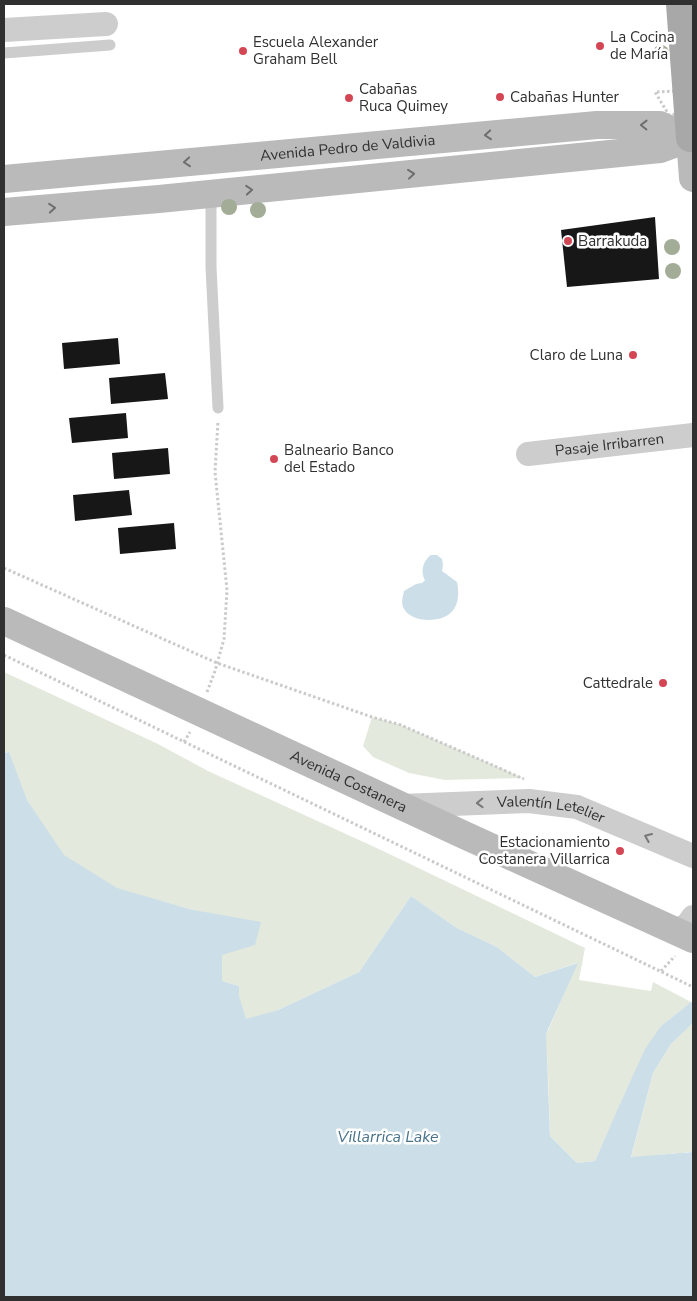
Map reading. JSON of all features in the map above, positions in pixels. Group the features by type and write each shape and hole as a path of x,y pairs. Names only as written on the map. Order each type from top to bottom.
{"main road":[{"path":"680,4 692,138"}],"street":[{"path":"4,30 108,34"},
{"name":"Avenida Pedro de Valdivia","path":"4,180 597,125 660,125 692,138"},
{"path":"536,130 539,161"},
{"name":"Avenida Pedro de Valdivia","path":"4,212 159,199 660,149 692,138"},
{"path":"692,138 693,178"},
{"path":"316,150 318,183"},
{"path":"155,165 159,199"},
{"name":"Pasaje Irribarren","path":"528,454 693,435"},
{"name":"Avenida Costanera","path":"4,621 401,806 688,929"},
{"name":"Valentín Letelier","path":"401,806 529,801 577,807 693,856"}],"lane":[{"path":"4,53 108,34"},
{"path":"211,193 211,267 218,408"}],"path":[{"path":"200,712 224,639 227,590 215,472 218,408"},
{"path":"4,568 217,663 401,726 531,782"},
{"path":"4,656 693,987"}],"shaded area":[{"path":"4,672 158,744 208,771 381,850 585,948 579,980 651,991 653,982 691,1002 661,1026 631,1080 595,1161 577,1163 550,1136 547,1041 551,1216 678,1153 631,1158 653,1073 671,1044 693,1023 693,1152 685,1152 693,1297 328,1297 4,762 9,752 4,753","holes":["139,895 193,910 254,945 222,954 222,981 239,986 239,996 178,1006","411,896 457,928 497,947 535,977 577,963 548,1031 265,1014 278,1010 359,972"]},
{"path":"372,717 401,725 523,778 445,780 409,773 373,757 363,746"}],"water":[{"path":"431,555 437,555 442,559 442,571 457,582 458,596 456,606 450,614 428,620 413,617 407,613 402,601 404,591 425,580 423,567"},
{"name":"Villarrica Lake","path":"9,752 27,800 64,855 117,888 193,910 261,922 255,945 222,955 222,981 239,986 239,996 246,1019 278,1010 359,972 411,896 457,928 497,947 535,977 578,963 546,1034 550,1136 577,1163 595,1161 645,1049 661,1026 691,1002 693,1003 693,1023 671,1044 653,1073 631,1157 693,1152 693,1297 4,1297 4,753"}],"building":[{"path":"655,217 659,279 567,287 561,230"},
{"path":"118,338 120,364 64,369 62,343"},
{"path":"165,373 168,399 111,404 109,378"},
{"path":"126,413 128,438 72,443 69,418"},
{"path":"168,448 170,474 114,479 112,453"},
{"path":"129,490 132,515 75,521 73,495"},
{"path":"174,523 176,549 120,554 118,528"}],"place":[{"name":"La Cocina de María","path":"600,46"},
{"name":"Escuela Alexander Graham Bell","path":"243,51"},
{"name":"Cabañas Hunter","path":"500,97"},
{"name":"Cabañas Ruca Quimey","path":"349,98"},
{"name":"Barrakuda","path":"568,241"},
{"name":"Claro de Luna","path":"633,355"},
{"name":"Balneario Banco del Estado","path":"274,459"},
{"name":"Cattedrale","path":"663,683"},
{"name":"Estacionamiento Costanera Villarrica","path":"620,851"}]}
